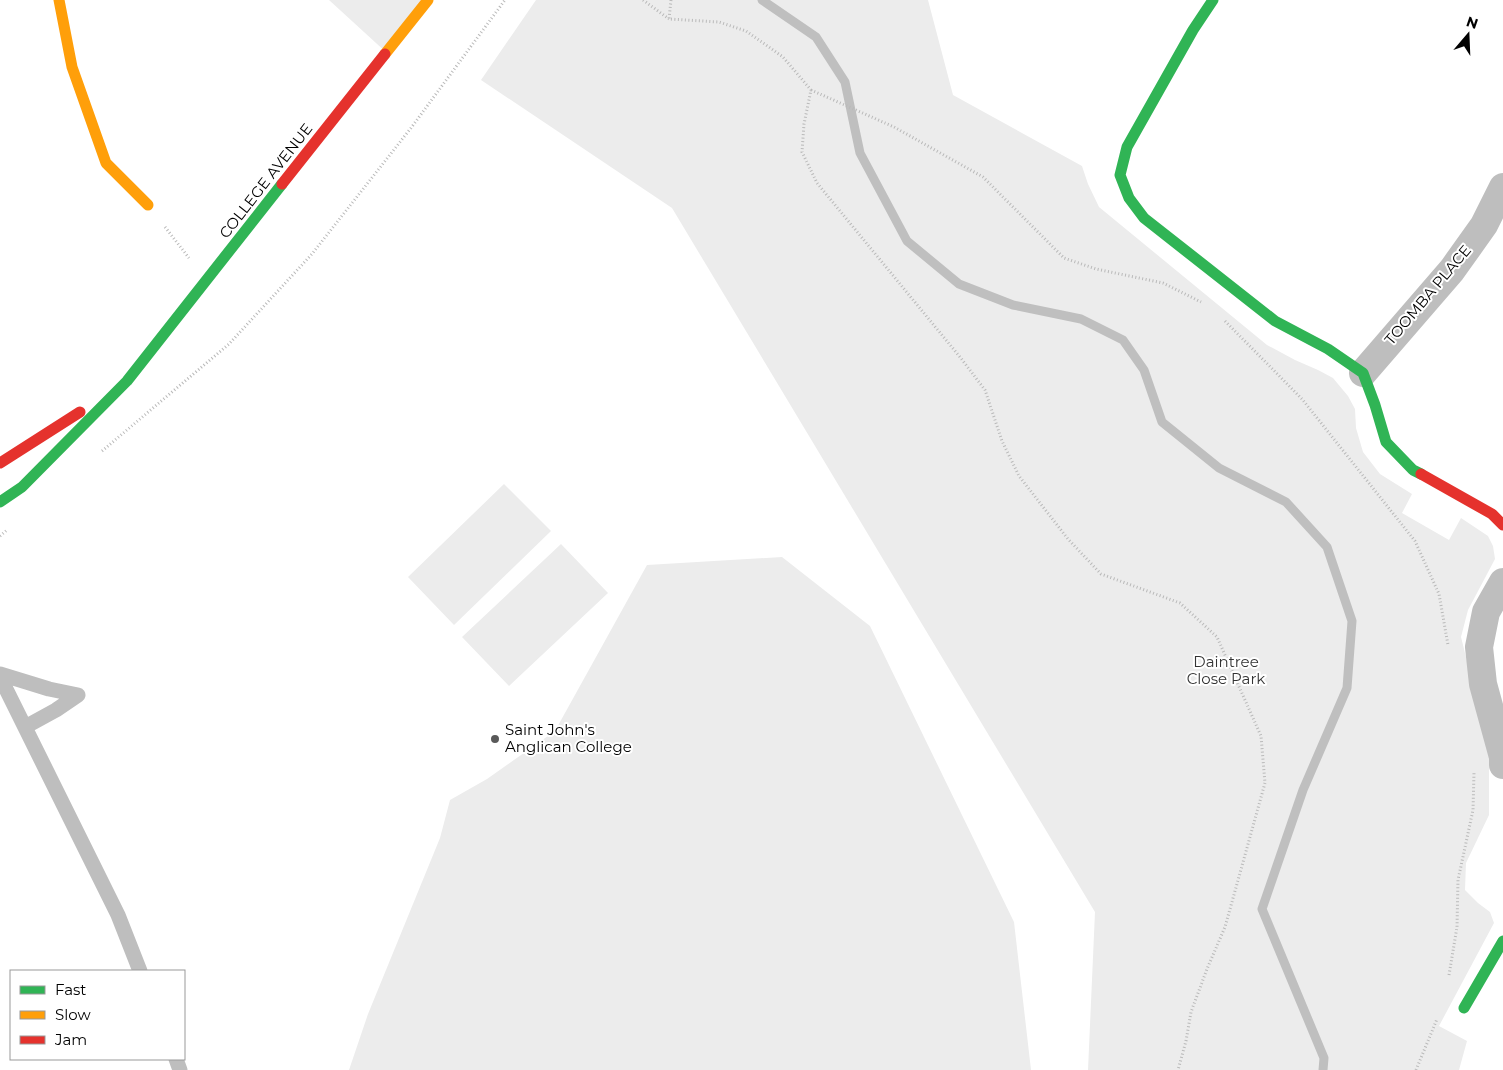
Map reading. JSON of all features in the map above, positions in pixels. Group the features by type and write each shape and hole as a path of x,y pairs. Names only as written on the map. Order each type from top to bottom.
{"street":[{"path":"59,0 72,66 106,163 148,205"},
{"name":"COLLEGE AVENUE","path":"0,502 22,487 127,381 428,0"},
{"path":"1213,0 1193,30 1127,146 1120,175 1129,198 1144,218 1275,321 1328,349 1362,373 1376,405 1386,442 1413,470 1492,514 1503,525"},
{"name":"TOOMBA PLACE","path":"1362,373 1452,270 1484,225 1503,187"},
{"name":"COLLEGE AVENUE","path":"0,463 20,452 127,381"},
{"path":"1503,582 1486,612 1479,646 1483,684 1503,758 1503,765"},
{"path":"1464,1008 1503,941"}],"lane":[{"path":"0,674 49,689 78,695 25,727"},
{"path":"0,684 6,689 118,916 140,970"}],"path":[{"path":"100,452 229,344 312,254 411,128 505,0"},
{"path":"642,0 669,19 719,22 746,31 783,57 811,90 894,127 983,178 1064,258 1096,269 1163,283 1203,303"},
{"path":"669,19 671,0"},
{"path":"811,90 804,124 802,152 817,183 985,390 1002,440 1020,476 1068,539 1101,574 1180,603 1217,637 1261,736 1265,782 1226,927 1207,969 1191,1012 1178,1070"},
{"path":"1218,314 1302,399 1415,542 1439,594 1450,653"},
{"path":"0,536 9,529"},
{"path":"1448,976 1457,927 1458,880 1473,810 1474,770"},
{"path":"1416,1070 1440,1014"}],"green space":[{"path":"329,0 427,0 388,54"},
{"name":"Daintree Close Park","path":"536,0 928,0 953,95 1082,166 1099,207 1267,345 1333,378 1348,396 1355,409 1356,428 1363,452 1380,474 1412,494 1402,513 1449,540 1461,518 1488,536 1493,546 1495,559 1468,610 1461,637 1489,750 1489,815 1466,863 1465,890 1490,912 1494,923 1439,1026 1467,1041 1459,1070 1088,1070 1095,912 672,208 481,80"},
{"path":"504,484 551,531 454,625 408,577"},
{"path":"561,544 608,593 509,686 462,637"},
{"path":"782,557 870,626 1014,922 1031,1070 349,1070 368,1014 440,838 450,800 487,779 555,731 647,565"}],"waterway":[{"path":"762,0 816,37 845,82 860,153 907,241 959,284 1013,305 1081,319 1123,340 1144,370 1162,422 1219,468 1286,502 1327,547 1352,621 1347,688 1303,790 1262,909 1324,1058 1323,1070"}],"traffic: fast":[{"path":"1213,0 1193,30 1127,147 1120,175 1129,198 1144,218 1275,321 1328,349 1363,373 1386,442 1413,470 1421,474"},
{"path":"0,502 22,487 127,381 282,184"},
{"path":"1464,1008 1503,941"}],"traffic: slow":[{"path":"59,0 72,67 106,163 148,205"},
{"path":"385,54 428,0"}],"traffic: jam":[{"path":"282,184 385,54"},
{"path":"0,463 80,412"},
{"path":"1421,474 1492,514 1503,525"}],"place":[{"name":"Saint John's Anglican College","path":"495,739"}]}
